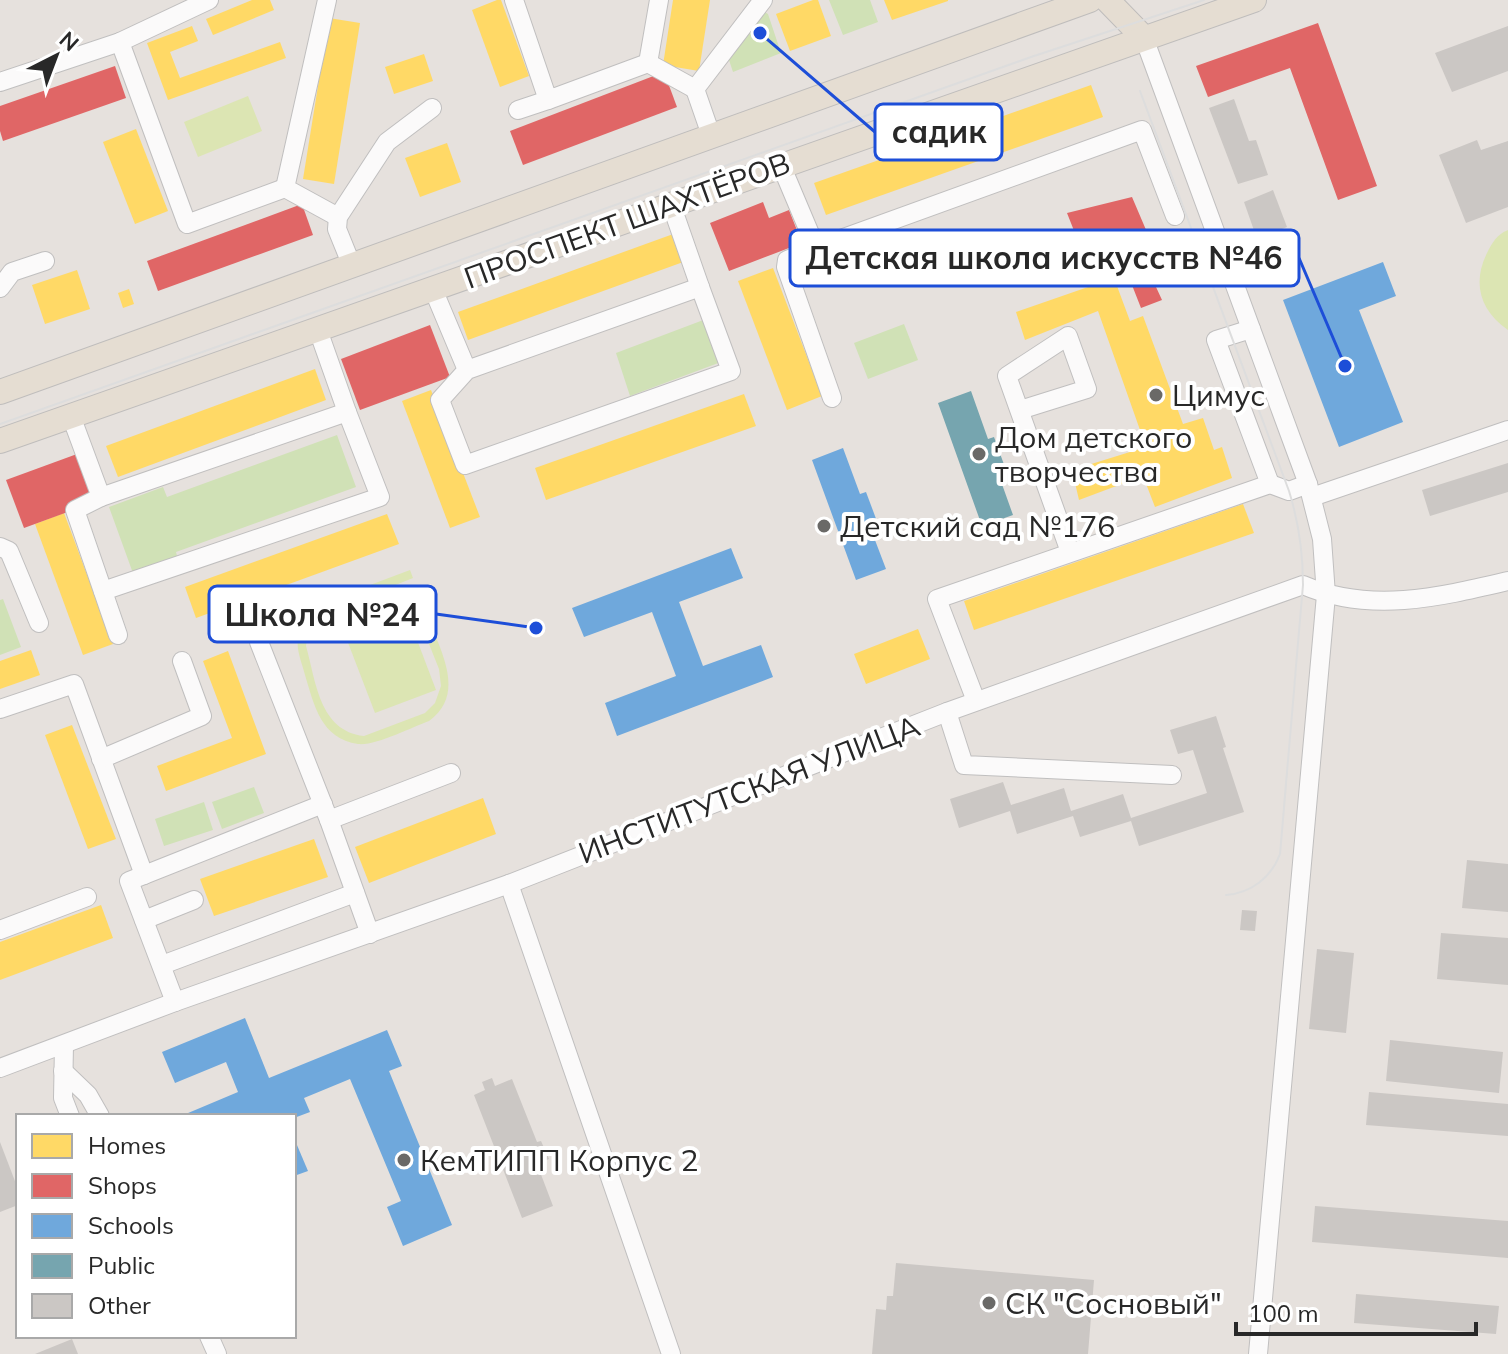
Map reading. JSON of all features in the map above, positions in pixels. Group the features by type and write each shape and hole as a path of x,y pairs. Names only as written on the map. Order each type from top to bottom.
{"main road":[{"name":"ПРОСПЕКТ ШАХТЁРОВ","path":"0,392 1090,0"},
{"path":"1107,0 1144,38"},
{"name":"ПРОСПЕКТ ШАХТЁРОВ","path":"0,441 1254,0"}],"street":[{"path":"285,188 327,0"},
{"path":"514,0 548,100"},
{"path":"648,63 659,0"},
{"path":"695,89 763,0"},
{"path":"0,82 120,42 202,1"},
{"path":"1144,38 1310,490 1322,539 1326,595 1258,1354"},
{"path":"120,42 187,224 285,188 338,217"},
{"path":"518,110 648,63 695,89 712,138"},
{"path":"352,266 337,229 338,217 387,142 432,108"},
{"path":"832,398 786,267 787,260 1142,130 1175,216"},
{"path":"781,165 816,248"},
{"path":"671,204 731,371 465,465 440,400 467,370 700,287"},
{"path":"0,288 12,272 45,261"},
{"path":"433,289 467,370"},
{"path":"1251,329 1216,340 1270,484"},
{"path":"103,591 380,497 318,330"},
{"path":"1020,410 1087,389 1068,336 1007,376 1070,552"},
{"path":"118,635 75,510 101,497 347,412"},
{"path":"71,416 101,497"},
{"path":"976,701 937,599 1270,484 1289,491 1310,490 1508,430"},
{"path":"0,547 9,551 39,623"},
{"name":"ИНСТИТУТСКАЯ УЛИЦА","path":"0,1068 175,1002 509,884 976,701 1303,585 1326,595 1388,601 1435,599 1508,581"},
{"path":"259,642 370,934"},
{"path":"101,759 202,716 182,661"},
{"path":"0,709 74,684 101,759 131,880 175,1002"},
{"path":"947,712 964,765 1172,775"},
{"path":"131,880 326,812 451,773"},
{"path":"509,884 671,1354"},
{"path":"162,965 355,893"},
{"path":"0,930 87,897"},
{"path":"144,920 194,900"},
{"path":"64,1045 63,1098 69,1114"},
{"path":"63,1071 88,1095 99,1114"}],"green space":[{"path":"829,0 870,0 878,22 843,35"},
{"path":"761,10 768,14 781,53 733,72 728,57"},
{"path":"248,96 262,131 198,157 184,122"},
{"path":"1508,230 1508,330 1485,305 1481,296 1480,275 1493,242"},
{"path":"706,319 721,362 630,396 616,353"},
{"path":"904,324 918,360 868,379 854,343"},
{"path":"337,435 356,487 176,552 178,560 134,576 109,507 163,487 167,497"},
{"path":"410,570 413,578 393,586 410,595 422,608 442,653 448,684 444,704 438,713 429,721 366,744 345,741 327,728 312,698 298,643 304,623 322,603","holes":["380,592 405,601 417,614 439,669 441,686 435,703 425,713 364,736 349,732 337,725 322,702 306,646 309,634 323,614 356,596"]},
{"path":"3,599 21,647 0,655 0,600"},
{"path":"403,603 436,690 375,713 342,627"},
{"path":"254,787 264,813 222,829 212,802"},
{"path":"204,802 213,830 164,846 155,819"}],"building: Homes":[{"path":"252,0 270,0 274,10 213,35 206,19"},
{"path":"501,0 529,76 500,87 472,10"},
{"path":"673,0 710,0 699,71 663,65"},
{"path":"818,0 831,36 790,51 776,14"},
{"path":"884,0 948,0 948,1 892,20"},
{"path":"329,18 360,23 334,184 303,179"},
{"path":"192,26 198,41 170,52 180,78 280,42 286,58 168,100 147,43"},
{"path":"424,54 433,81 394,94 385,67"},
{"path":"1091,85 1103,117 826,215 814,183"},
{"path":"136,129 168,211 135,224 103,142"},
{"path":"447,143 461,182 420,197 405,158"},
{"path":"676,233 686,261 468,340 458,312"},
{"path":"773,268 822,396 787,410 738,281"},
{"path":"77,270 90,309 45,324 32,285"},
{"path":"1114,278 1130,321 1143,316 1183,424 1203,418 1214,450 1222,447 1232,478 1155,507 1143,476 1079,500 1072,470 1146,447 1098,311 1025,340 1016,312"},
{"path":"129,289 134,304 123,308 118,293"},
{"path":"315,369 326,400 118,477 106,446"},
{"path":"431,390 480,517 450,528 402,401"},
{"path":"744,394 756,426 546,500 535,468"},
{"path":"1243,504 1254,533 974,630 964,601"},
{"path":"64,513 113,644 83,655 35,524"},
{"path":"387,514 399,544 196,618 185,587"},
{"path":"918,629 930,659 866,684 854,654"},
{"path":"31,650 40,675 0,689 0,661"},
{"path":"228,651 266,754 166,791 157,766 232,738 203,661"},
{"path":"72,725 116,839 88,849 45,735"},
{"path":"483,798 496,834 369,883 355,847"},
{"path":"314,839 328,877 214,916 200,879"},
{"path":"101,905 113,938 0,980 0,942"}],"building: Shops":[{"path":"1318,23 1377,186 1338,200 1290,68 1208,97 1196,66"},
{"path":"115,66 126,98 3,141 0,106"},
{"path":"664,72 677,107 523,165 510,131"},
{"path":"1132,197 1158,258 1145,263 1162,300 1141,308 1119,252 1086,261 1067,213"},
{"path":"763,202 769,218 789,210 802,243 729,271 710,223"},
{"path":"302,204 313,235 158,291 147,261"},
{"path":"430,325 450,377 360,410 341,359"},
{"path":"77,454 95,502 24,528 6,480"}],"building: Schools":[{"path":"1383,262 1396,296 1359,310 1403,422 1339,447 1283,300"},
{"path":"843,448 860,494 866,492 878,524 870,527 886,569 856,580 812,460"},
{"path":"731,548 743,578 679,602 703,666 761,645 773,677 617,736 605,703 676,676 652,612 584,637 572,608"},
{"name":"КемТИПП Корпус 2","path":"245,1018 269,1078 387,1030 402,1066 389,1071 452,1225 403,1246 387,1207 401,1201 350,1079 304,1098 310,1112 296,1117 296,1114 186,1114 238,1092 226,1062 175,1083 162,1052"},
{"path":"296,1143 308,1171 296,1175"}],"building: Public":[{"name":"Дом детского творчества","path":"971,391 988,439 994,437 1006,470 998,473 1013,515 982,526 938,403"}],"building: Other":[{"path":"1508,26 1508,71 1452,92 1435,53"},
{"path":"1234,99 1249,141 1256,140 1268,175 1238,184 1209,108"},
{"path":"1477,140 1481,150 1508,141 1508,207 1466,223 1439,155"},
{"path":"1273,190 1287,227 1257,239 1244,202"},
{"path":"1508,463 1508,492 1430,516 1422,490"},
{"path":"1216,716 1244,812 1139,846 1131,821 1080,837 1073,816 1017,834 1010,811 959,828 950,799 1003,782 1011,805 1064,788 1071,811 1123,794 1131,818 1207,793 1193,750 1178,754 1170,730"},
{"path":"1467,860 1508,864 1508,912 1462,908"},
{"path":"1242,910 1257,911 1255,931 1240,930"},
{"path":"1441,933 1508,938 1508,985 1437,979"},
{"path":"1317,949 1354,953 1346,1033 1309,1029"},
{"path":"1390,1040 1503,1052 1499,1093 1386,1081"},
{"path":"492,1078 495,1086 512,1079 537,1142 541,1141 549,1159 537,1164 553,1206 522,1218 474,1095 485,1090 482,1082"},
{"path":"1369,1092 1508,1104 1508,1136 1366,1125"},
{"path":"0,1142 16,1184 16,1206 0,1212"},
{"path":"1315,1206 1508,1221 1508,1258 1312,1242"},
{"name":"СК \"Сосновый\"","path":"896,1263 1094,1280 1088,1354 872,1354 876,1309 886,1310 887,1296 893,1296"},
{"path":"1356,1294 1499,1306 1496,1334 1354,1323"},
{"path":"72,1339 78,1354 35,1354"}],"tram line":[{"path":"0,424 1031,57 1204,0"},
{"path":"1140,91 1289,491 1301,549 1303,585 1280,854 1259,883 1226,895"}],"place":[{"name":"садик","path":"760,33"},
{"name":"Детская школа искусств №46","path":"1345,366"},
{"name":"Цимус","path":"1156,395"},
{"name":"Дом детского творчества","path":"979,454"},
{"name":"Детский сад №176","path":"824,526"},
{"name":"Школа №24","path":"536,628"},
{"name":"КемТИПП Корпус 2","path":"404,1160"},
{"name":"СК \"Сосновый\"","path":"989,1303"}]}
